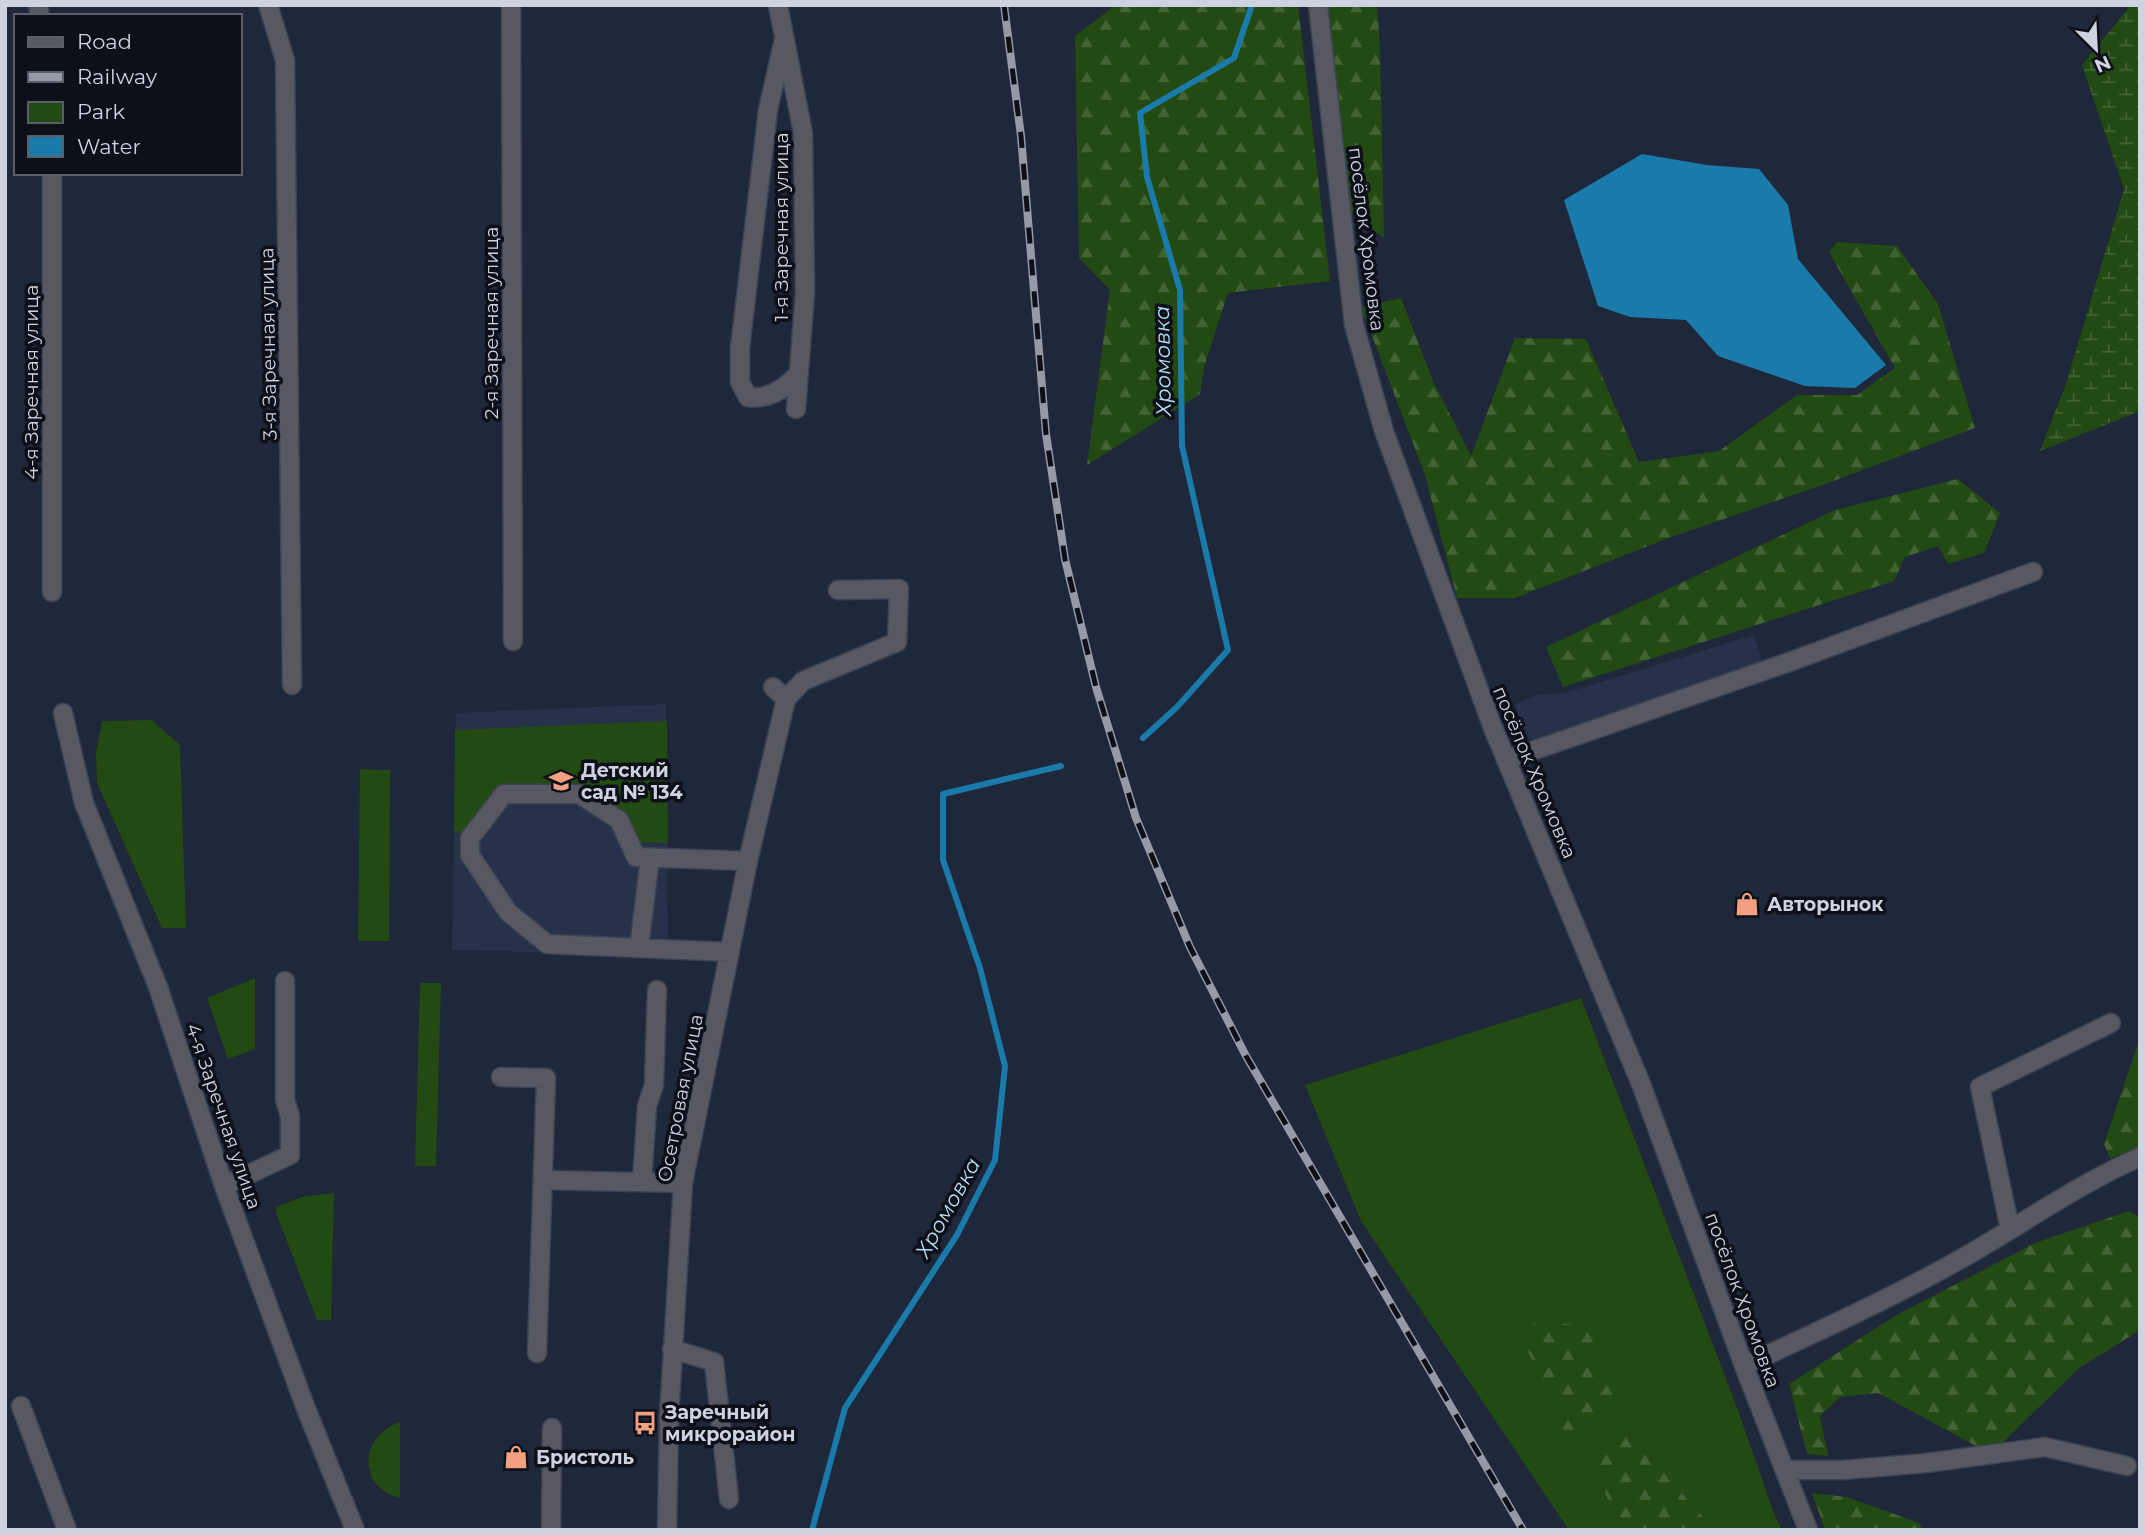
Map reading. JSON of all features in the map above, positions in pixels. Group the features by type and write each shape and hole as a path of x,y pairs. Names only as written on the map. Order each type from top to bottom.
{"street":[{"name":"3-я Заречная улица","path":"268,5 285,60 292,685"},
{"name":"2-я Заречная улица","path":"511,5 513,641"},
{"name":"1-я Заречная улица","path":"778,5 803,133 805,293 796,409"},
{"name":"посёлок Хромовка","path":"1318,5 1354,325 1384,431 1506,760 1642,1084 1744,1366 1808,1530"},
{"path":"784,39 768,110 740,348 740,382 748,397 761,397 789,384 799,373"},
{"name":"4-я Заречная улица","path":"52,175 52,592"},
{"path":"1506,760 1792,661 2033,572"},
{"name":"Осетровая улица","path":"667,1530 672,1349 683,1183 779,693 897,642 898,589 838,590"},
{"name":"4-я Заречная улица","path":"63,713 84,803 158,987 224,1186 305,1406 355,1530"},
{"path":"730,953 547,944 508,912 470,855 470,838 504,794 579,794 619,820 636,857 748,861"},
{"path":"639,948 650,858"},
{"path":"224,1186 290,1155 290,1115 285,1100 285,981"},
{"path":"642,1182 647,1106 654,1085 657,990"},
{"path":"2010,1229 1980,1087 2111,1023"},
{"path":"501,1077 547,1078 537,1353"},
{"path":"1744,1366 1947,1266 2108,1171 2140,1157"},
{"path":"543,1180 683,1183"},
{"path":"672,1349 714,1362 729,1499"},
{"path":"21,1406 67,1530"},
{"path":"551,1530 552,1428"},
{"path":"1786,1470 1843,1470 1926,1463 2045,1447 2127,1466"}],"shaded area":[{"path":"1754,635 1764,669 1535,742 1526,737 1515,704 1538,695 1565,693"},
{"name":"Детский сад № 134","path":"666,704 668,956 452,950 456,713"}],"green space":[{"path":"1116,5 1298,5 1330,281 1228,293 1204,367 1200,394 1087,465 1110,290 1079,258 1075,36"},
{"path":"1319,5 1377,5 1384,238 1346,209"},
{"path":"2131,5 2140,5 2140,411 2040,451 2066,384 2124,189 2082,65"},
{"path":"1837,242 1897,246 1938,304 1975,428 1666,539 1515,598 1457,598 1425,475 1361,307 1401,298 1433,381 1471,456 1515,338 1586,339 1639,462 1719,451 1797,395 1857,395 1895,368 1829,252"},
{"path":"1958,479 2000,513 1984,553 1948,564 1938,546 1905,557 1894,581 1563,687 1546,647 1835,510"},
{"path":"152,720 180,745 186,928 162,928 97,783 96,752 102,721"},
{"path":"667,721 668,843 636,842 581,788 505,786 467,832 454,833 455,730"},
{"path":"360,769 390,770 389,941 358,941"},
{"path":"255,978 255,1049 228,1059 207,998"},
{"path":"420,983 441,983 436,1166 415,1166"},
{"path":"1581,998 1782,1530 1715,1530 1628,1433 1589,1453 1620,1530 1569,1530 1361,1221 1305,1085"},
{"path":"2140,1038 2140,1147 2110,1158 2104,1144"},
{"path":"334,1193 331,1320 317,1320 276,1207 302,1197"},
{"path":"2129,1211 2140,1218 2140,1330 2078,1369 1991,1454 1878,1393 1840,1397 1820,1416 1828,1456 1807,1454 1789,1384 1895,1316 2035,1243"},
{"path":"1535,1320 1591,1327 1618,1410 1565,1433 1525,1345"},
{"path":"400,1422 400,1498 376,1484 368,1462 377,1438 386,1429"},
{"path":"1628,1433 1715,1530 1620,1530 1589,1453"},
{"path":"1812,1493 1847,1497 1919,1523 1923,1530 1825,1530"}],"water":[{"path":"1642,154 1707,165 1759,169 1788,205 1798,259 1886,365 1855,388 1805,386 1718,356 1686,320 1630,317 1598,306 1564,200"}],"waterway":[{"name":"Хромовка","path":"1143,738 1178,706 1228,650 1182,446 1180,290 1147,177 1140,113 1234,58 1252,5"},
{"name":"Хромовка","path":"812,1530 845,1408 957,1235 995,1160 1005,1066 980,968 943,860 943,794 1061,766"}],"railway":[{"path":"1004,5 1021,136 1046,434 1065,559 1096,687 1136,818 1190,947 1246,1056 1523,1530"}],"place":[{"name":"Детский сад № 134","path":"561,781"},
{"name":"Авторынок","path":"1747,904"},
{"name":"Заречный микрорайон","path":"645,1423"},
{"name":"Бристоль","path":"516,1457"}]}
